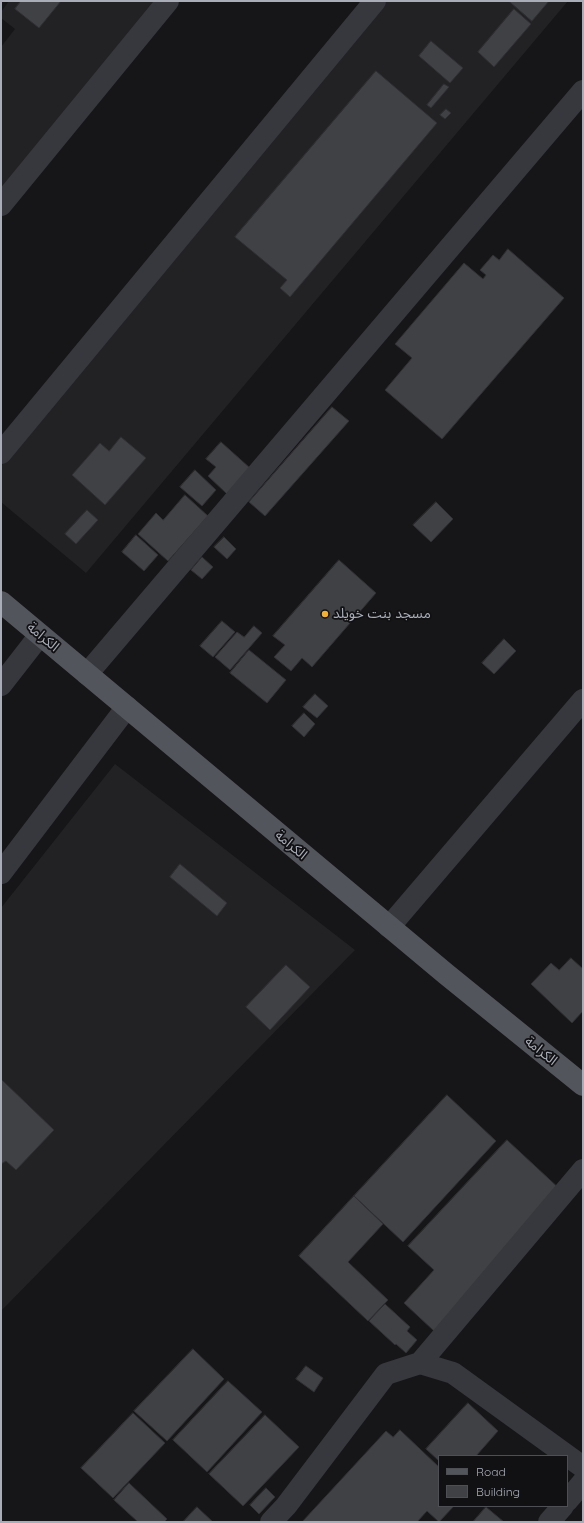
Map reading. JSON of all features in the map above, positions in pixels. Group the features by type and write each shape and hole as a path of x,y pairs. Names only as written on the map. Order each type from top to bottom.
{"main road":[{"name":"الكرامة","path":"1,602 389,927 583,1085"}],"lane":[{"path":"1,205 168,1"},
{"path":"1,453 375,1"},
{"path":"87,674 583,91"},
{"path":"1,685 40,635"},
{"path":"389,927 583,700"},
{"path":"1,873 127,707"},
{"path":"271,1522 286,1506 386,1374 420,1363 583,1170"},
{"path":"420,1363 453,1373 566,1455"},
{"path":"568,1456 583,1467"},
{"path":"568,1500 583,1482"},
{"path":"549,1522 562,1507"}],"shaded area":[{"path":"9,1 157,1 1,200 1,47 15,29 1,18 1,12"},
{"path":"385,1 568,1 86,573 1,502 1,466"},
{"path":"115,764 355,950 1,1311 1,908"}],"building":[{"path":"21,1 61,1 39,28 15,9"},
{"path":"509,1 549,1 532,21"},
{"path":"514,9 531,24 494,67 478,52"},
{"path":"431,41 463,68 450,83 419,56"},
{"path":"376,71 437,123 290,297 280,288 287,280 235,237"},
{"path":"444,84 449,87 431,108 427,105"},
{"path":"446,109 451,113 445,119 440,115"},
{"path":"508,249 564,298 442,439 385,390 412,358 395,344 464,263 483,279 486,275 480,270 493,255 499,260"},
{"path":"332,407 349,421 265,516 249,502"},
{"path":"121,437 146,458 105,505 72,475 100,443 109,451"},
{"path":"221,442 250,468 227,494 208,476 216,467 206,459"},
{"path":"195,470 216,490 202,506 180,487"},
{"path":"185,495 208,516 168,561 138,534 156,513 163,520"},
{"path":"436,502 453,519 431,542 413,525"},
{"path":"87,510 98,520 76,544 65,534"},
{"path":"136,535 158,555 144,571 122,552"},
{"path":"224,537 236,549 227,559 214,547"},
{"path":"202,557 213,567 202,579 191,570"},
{"name":"مسجد بنت خويلد","path":"339,560 376,593 312,667 302,658 291,671 274,657 285,645 273,636"},
{"path":"222,621 235,632 213,657 200,646"},
{"path":"254,626 262,633 230,670 215,657 237,632 244,637"},
{"path":"504,639 516,651 494,674 482,663"},
{"path":"249,650 286,680 267,703 230,673"},
{"path":"315,694 328,706 317,718 303,707"},
{"path":"304,713 315,724 304,737 292,726"},
{"path":"180,864 227,903 217,916 170,877"},
{"path":"571,958 583,969 583,1011 572,1023 531,984 551,963 559,970"},
{"path":"286,965 310,987 270,1030 246,1007"},
{"path":"1,1079 54,1130 16,1170 6,1161 1,1164"},
{"path":"447,1095 496,1141 403,1242 354,1196"},
{"path":"507,1140 563,1192 434,1331 404,1303 434,1270 408,1246"},
{"path":"354,1196 383,1224 348,1262 388,1300 368,1321 299,1256"},
{"path":"385,1304 410,1327 407,1331 417,1340 406,1353 369,1321"},
{"path":"193,1349 224,1379 167,1441 134,1411"},
{"path":"306,1366 323,1378 314,1392 296,1379"},
{"path":"228,1381 262,1412 207,1472 173,1440"},
{"path":"468,1403 498,1431 477,1455 438,1455 438,1460 426,1449"},
{"path":"133,1413 165,1443 113,1498 81,1468"},
{"path":"265,1415 299,1447 243,1506 209,1474"},
{"path":"400,1430 438,1466 438,1507 453,1507 439,1522 427,1511 417,1522 302,1522 386,1431 393,1437"},
{"path":"129,1483 167,1519 164,1522 138,1522 114,1500"},
{"path":"266,1488 275,1497 259,1514 250,1505"},
{"path":"197,1507 213,1522 183,1522"},
{"path":"486,1507 504,1522 473,1522"}],"place":[{"name":"مسجد بنت خويلد","path":"325,614"}]}
